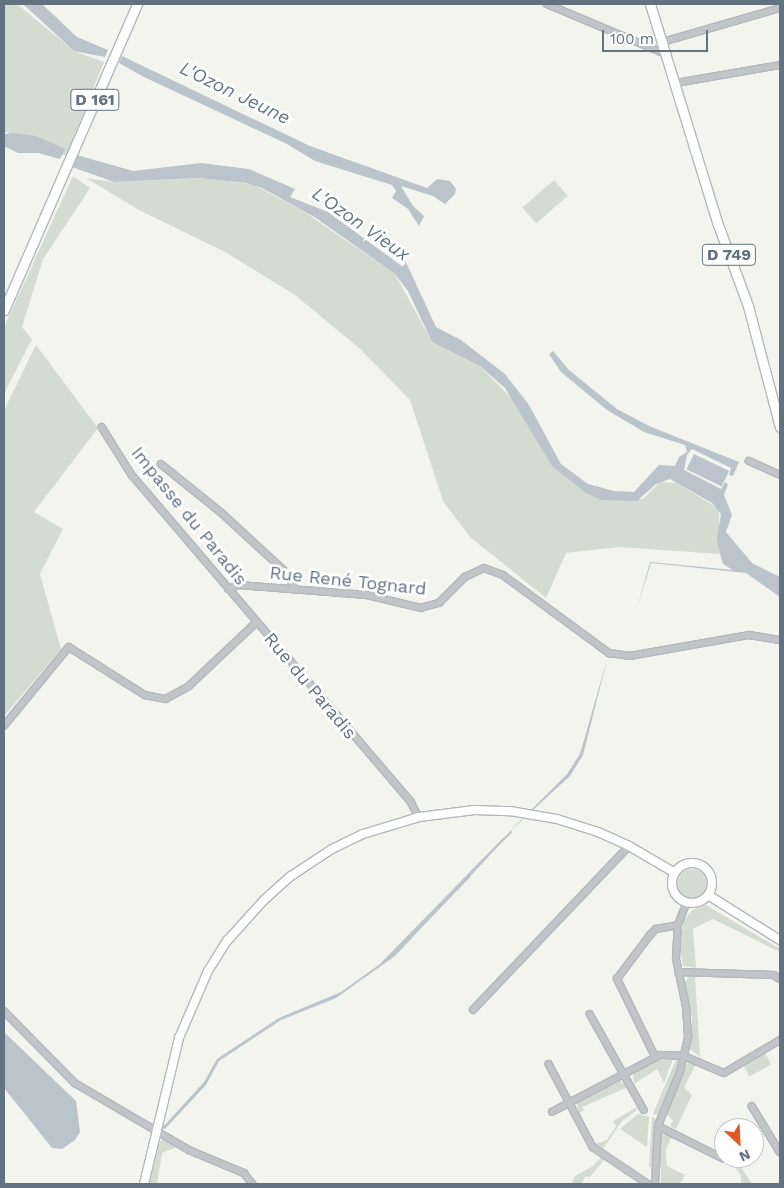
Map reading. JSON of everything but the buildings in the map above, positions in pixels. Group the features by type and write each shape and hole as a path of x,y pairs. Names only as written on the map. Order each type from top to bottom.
{"main road":[{"name":"D 161","path":"4,310 137,4"},
{"name":"D 749","path":"650,4 676,83 716,222 748,306 780,427"}],"street":[{"path":"547,4 666,54"},
{"path":"663,42 780,8"},
{"path":"676,83 780,65"},
{"name":"Impasse du Paradis","path":"102,427 132,475 257,622"},
{"path":"749,461 780,475"},
{"path":"161,464 192,492 222,513 288,574 295,589"},
{"name":"Rue René Tognard","path":"228,589 239,585 367,595 411,607 430,607 439,603 474,570 484,568 503,574 609,653 619,656 749,635 780,640"},
{"name":"Rue du Paradis","path":"4,726 69,647 146,695 166,699 190,686 257,622 411,802 419,817"},
{"path":"144,1184 179,1038 191,1005 212,963 240,925 278,886 318,857 363,834 419,817 475,810 527,814 578,825 629,846 675,873"},
{"path":"473,1010 629,846"},
{"path":"684,865 700,865 710,875 708,895 694,903 686,902 673,890 675,873 684,865"},
{"path":"708,895 780,940"},
{"path":"655,1184 658,1126 684,1056 688,1020 678,972 678,925 686,902"},
{"path":"655,1057 617,979 650,934 656,929 678,925"},
{"path":"678,972 774,975 780,980"},
{"path":"4,1011 75,1083 157,1132 244,1173 253,1184"},
{"path":"590,1014 625,1073 644,1110"},
{"path":"552,1112 655,1057 684,1056 724,1073 780,1040"},
{"path":"549,1064 593,1147 648,1184"},
{"path":"752,1106 780,1152"},
{"path":"658,1126 714,1154"}],"shaded area":[{"path":"4,4 17,4 74,51 104,62 66,156 4,131"},
{"path":"23,4 42,4 77,37 108,50 105,57 74,51"},
{"path":"122,56 310,146 427,188 437,179 450,181 456,189 455,194 445,204 433,196 401,186 413,206 424,216 419,226 408,209 392,198 396,191 392,185 315,161 285,143 144,77 119,63"},
{"path":"13,133 36,136 65,149 60,159 38,153 18,153 4,146 4,134"},
{"path":"77,155 133,171 201,163 249,169 295,189 290,197 328,212 403,267 404,258 436,327 461,340 505,374 529,405 561,464 588,484 614,491 634,492 659,465 675,466 679,457 687,452 685,445 644,432 607,410 561,372 549,354 553,351 569,370 617,409 649,426 739,462 733,476 729,475 731,468 692,449 687,455 684,470 721,489 725,482 728,484 724,495 732,515 726,532 752,563 780,577 780,597 746,573 651,563 638,605 650,562 733,570 723,564 717,539 721,514 712,503 670,479 656,484 637,501 601,500 584,492 552,466 505,388 480,366 432,342 408,291 395,274 316,218 262,188 246,183 200,178 114,182 72,167"},
{"path":"73,176 90,188 43,259 22,327 32,339 4,394 4,327"},
{"path":"86,178 114,182 209,178 254,185 303,211 395,274 432,342 480,366 515,402 552,466 584,492 643,499 660,482 677,483 719,509 720,554 619,547 566,553 546,598 470,537 443,501 410,400 359,348 295,295 225,252 139,210"},
{"path":"554,180 568,196 536,223 522,208"},
{"path":"36,345 98,428 34,512 63,529 40,574 61,649 4,716 4,410"},
{"path":"694,454 729,471 722,486 687,469"},
{"path":"608,656 583,755 570,776 507,834 567,774 580,754"},
{"path":"503,838 506,838 395,956 336,998 281,1020 219,1061 206,1085 165,1129 162,1128 204,1082 217,1059 279,1018 341,992 380,964"},
{"path":"692,869 702,874 707,884 702,894 692,899 682,894 677,884 682,874"},
{"path":"706,905 780,949 780,952 713,919 693,929 696,968 683,966 680,947 684,920 692,910"},
{"path":"689,977 695,977 700,1057 690,1049 692,1018 685,982"},
{"path":"4,1032 76,1101 80,1132 75,1140 62,1149 52,1148 4,1088"},
{"path":"765,1053 771,1064 749,1076 743,1065"},
{"path":"673,1059 664,1083 657,1069 634,1084 633,1073 659,1060"},
{"path":"676,1059 679,1063 675,1077 658,1116 653,1114"},
{"path":"691,1062 696,1064 684,1087 692,1095 676,1129 670,1126 673,1121 666,1113 686,1065"},
{"path":"620,1081 628,1087 582,1107 584,1110 579,1113 577,1103"},
{"path":"637,1107 636,1111 622,1121 603,1149 595,1144 607,1140 616,1126 613,1121"},
{"path":"638,1114 649,1117 647,1147 620,1129"},
{"path":"652,1117 657,1119 652,1167 649,1167"},
{"path":"663,1134 672,1136 666,1149 667,1166 685,1175 680,1184 661,1184 661,1168 658,1168 659,1137"},
{"path":"165,1140 177,1147 162,1153 157,1184 149,1184 160,1141"},
{"path":"601,1157 604,1160 589,1178 586,1176 581,1184 572,1184 575,1176 593,1166"},
{"path":"736,1168 742,1168 752,1184 741,1184 741,1176"}],"waterway":[{"path":"504,839 511,832"},
{"path":"428,919 470,876"}],"water label":[{"name":"L'Ozon Jeune","path":"235,93"},
{"name":"L'Ozon Vieux","path":"361,224"}]}
